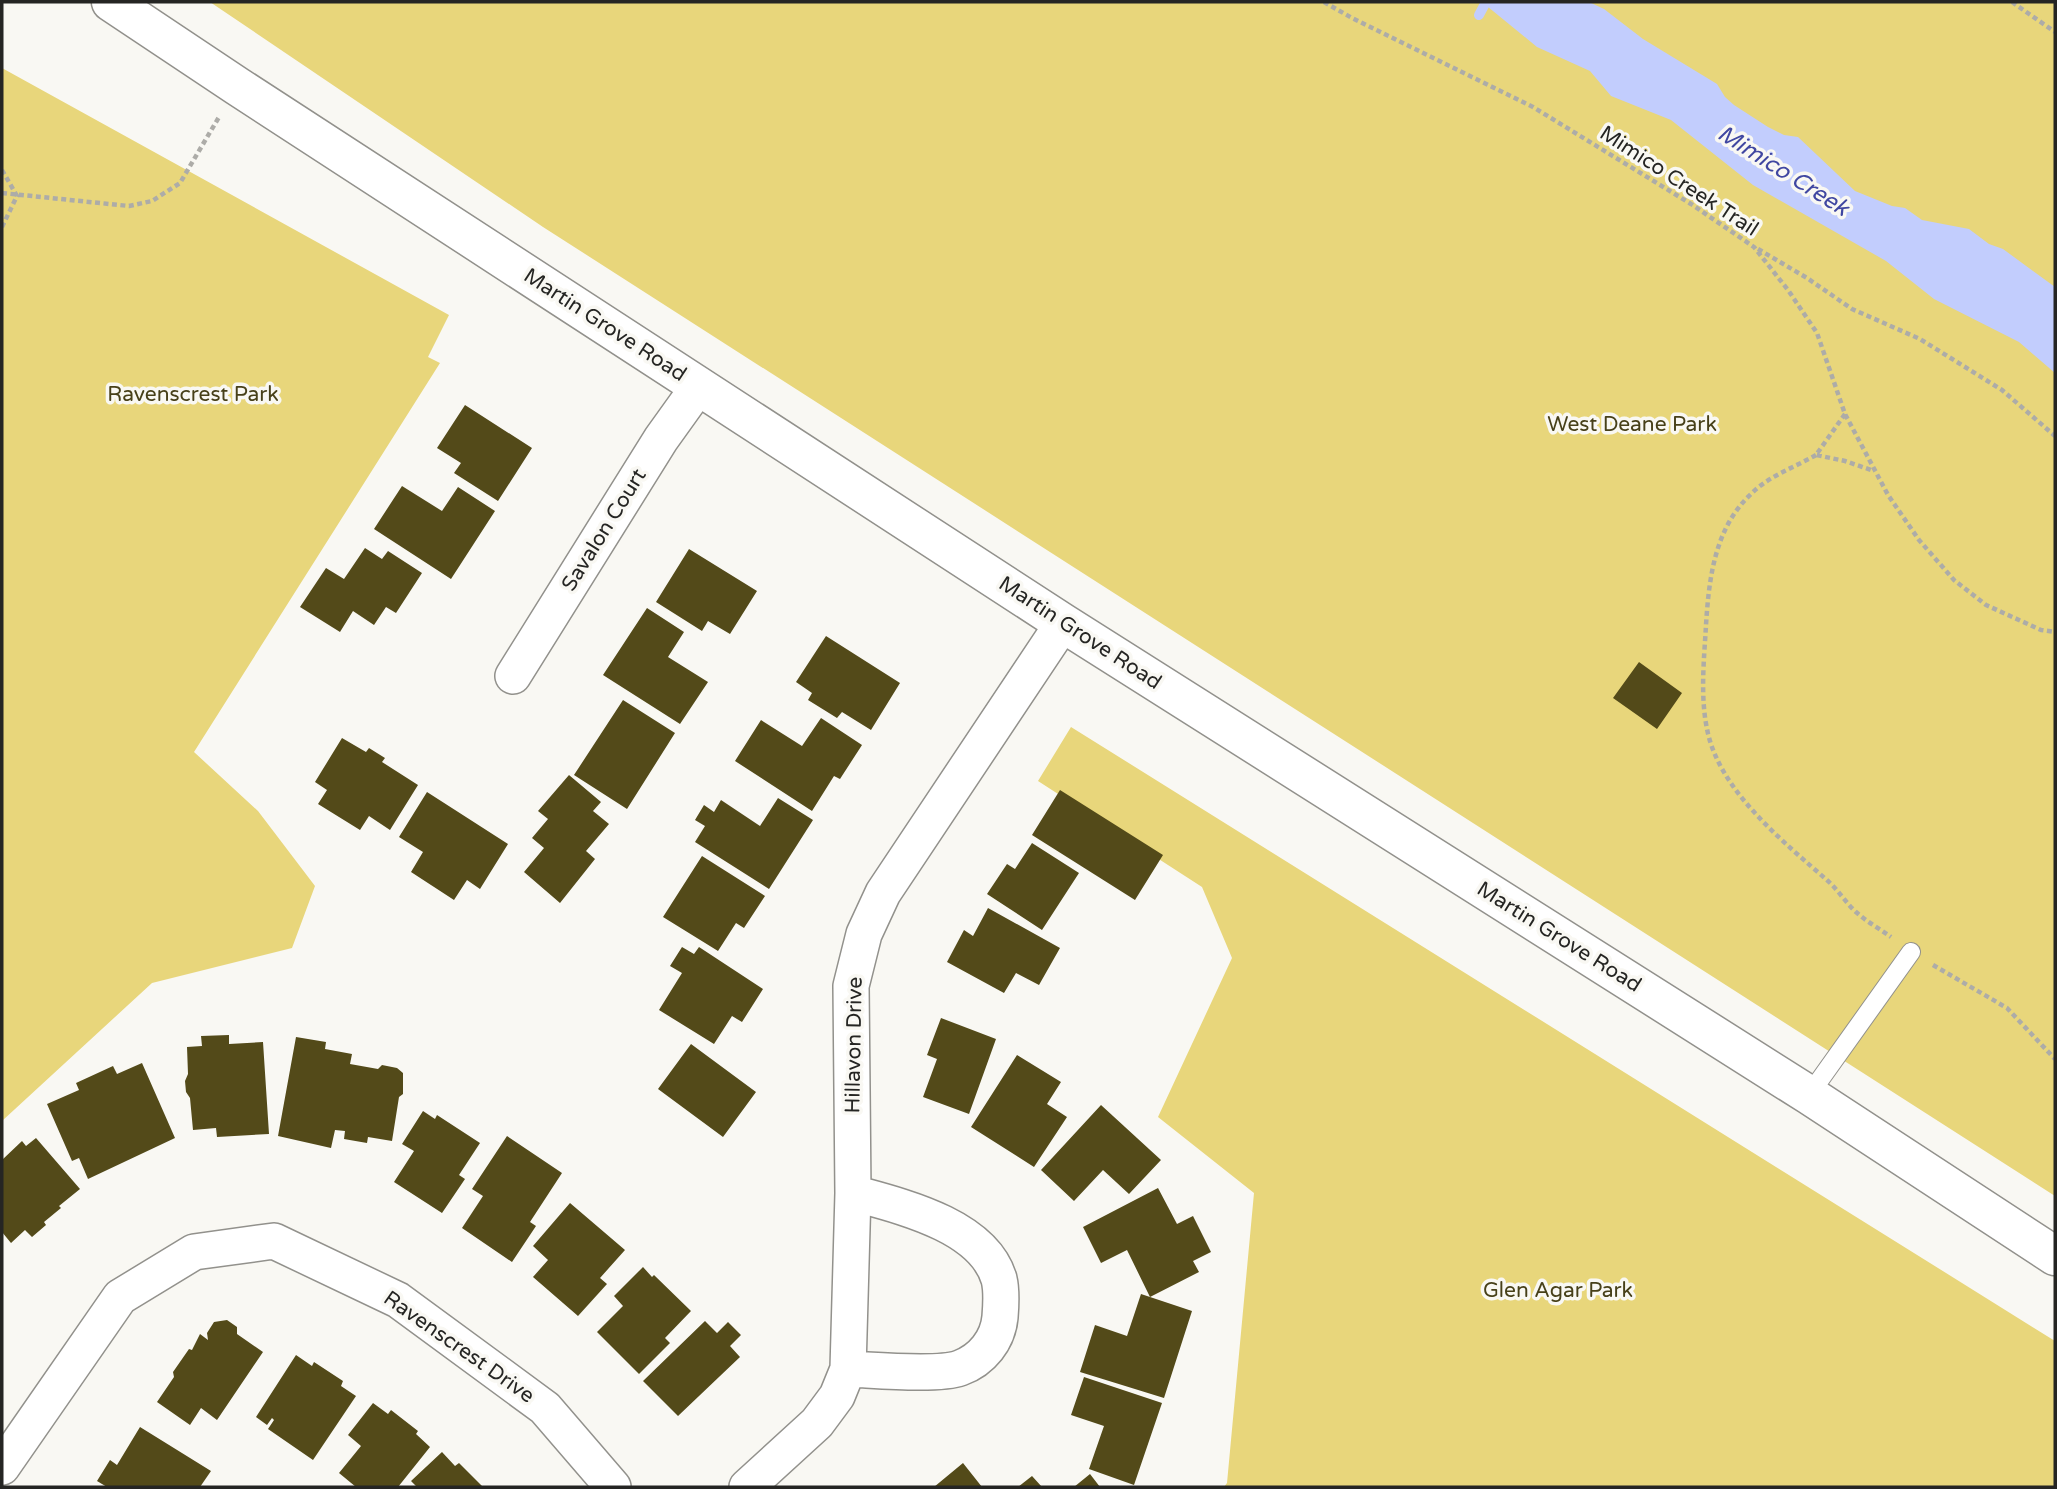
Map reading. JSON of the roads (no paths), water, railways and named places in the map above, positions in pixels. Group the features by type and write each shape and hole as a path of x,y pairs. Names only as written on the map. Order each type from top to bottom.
{"main road":[{"name":"Martin Grove Road","path":"111,2 1063,623 1809,1095 2055,1256"}],"street":[{"name":"Savalon Court","path":"513,676 661,439 699,386"},
{"name":"Hillavon Drive","path":"747,1487 817,1423 837,1396 848,1369 853,1193 851,986 864,934 883,893 1063,623"},
{"path":"848,1369 959,1369 977,1360 990,1347 999,1326 1001,1303 1000,1281 991,1262 971,1241 939,1221 906,1208 853,1193"},
{"name":"Ravenscrest Drive","path":"2,1467 120,1297 194,1252 274,1241 398,1300 545,1408 613,1487"}],"lane":[{"path":"1809,1095 1911,952"}],"water":[{"name":"Mimico Creek","path":"1482,2 1589,2 1604,9 1643,39 1717,84 1734,105 1784,135 1798,137 1855,191 1892,206 1905,208 1922,220 1969,229 1989,244 2003,249 2055,287 2055,373 2019,342 1934,299 1886,261 1753,185 1671,120 1611,96 1590,71 1537,47"}],"waterway":[{"path":"1479,15 1486,2"}],"park label":[{"name":"Ravenscrest Park","path":"193,394"},
{"name":"West Deane Park","path":"1632,424"},
{"name":"Glen Agar Park","path":"1558,1290"}]}
